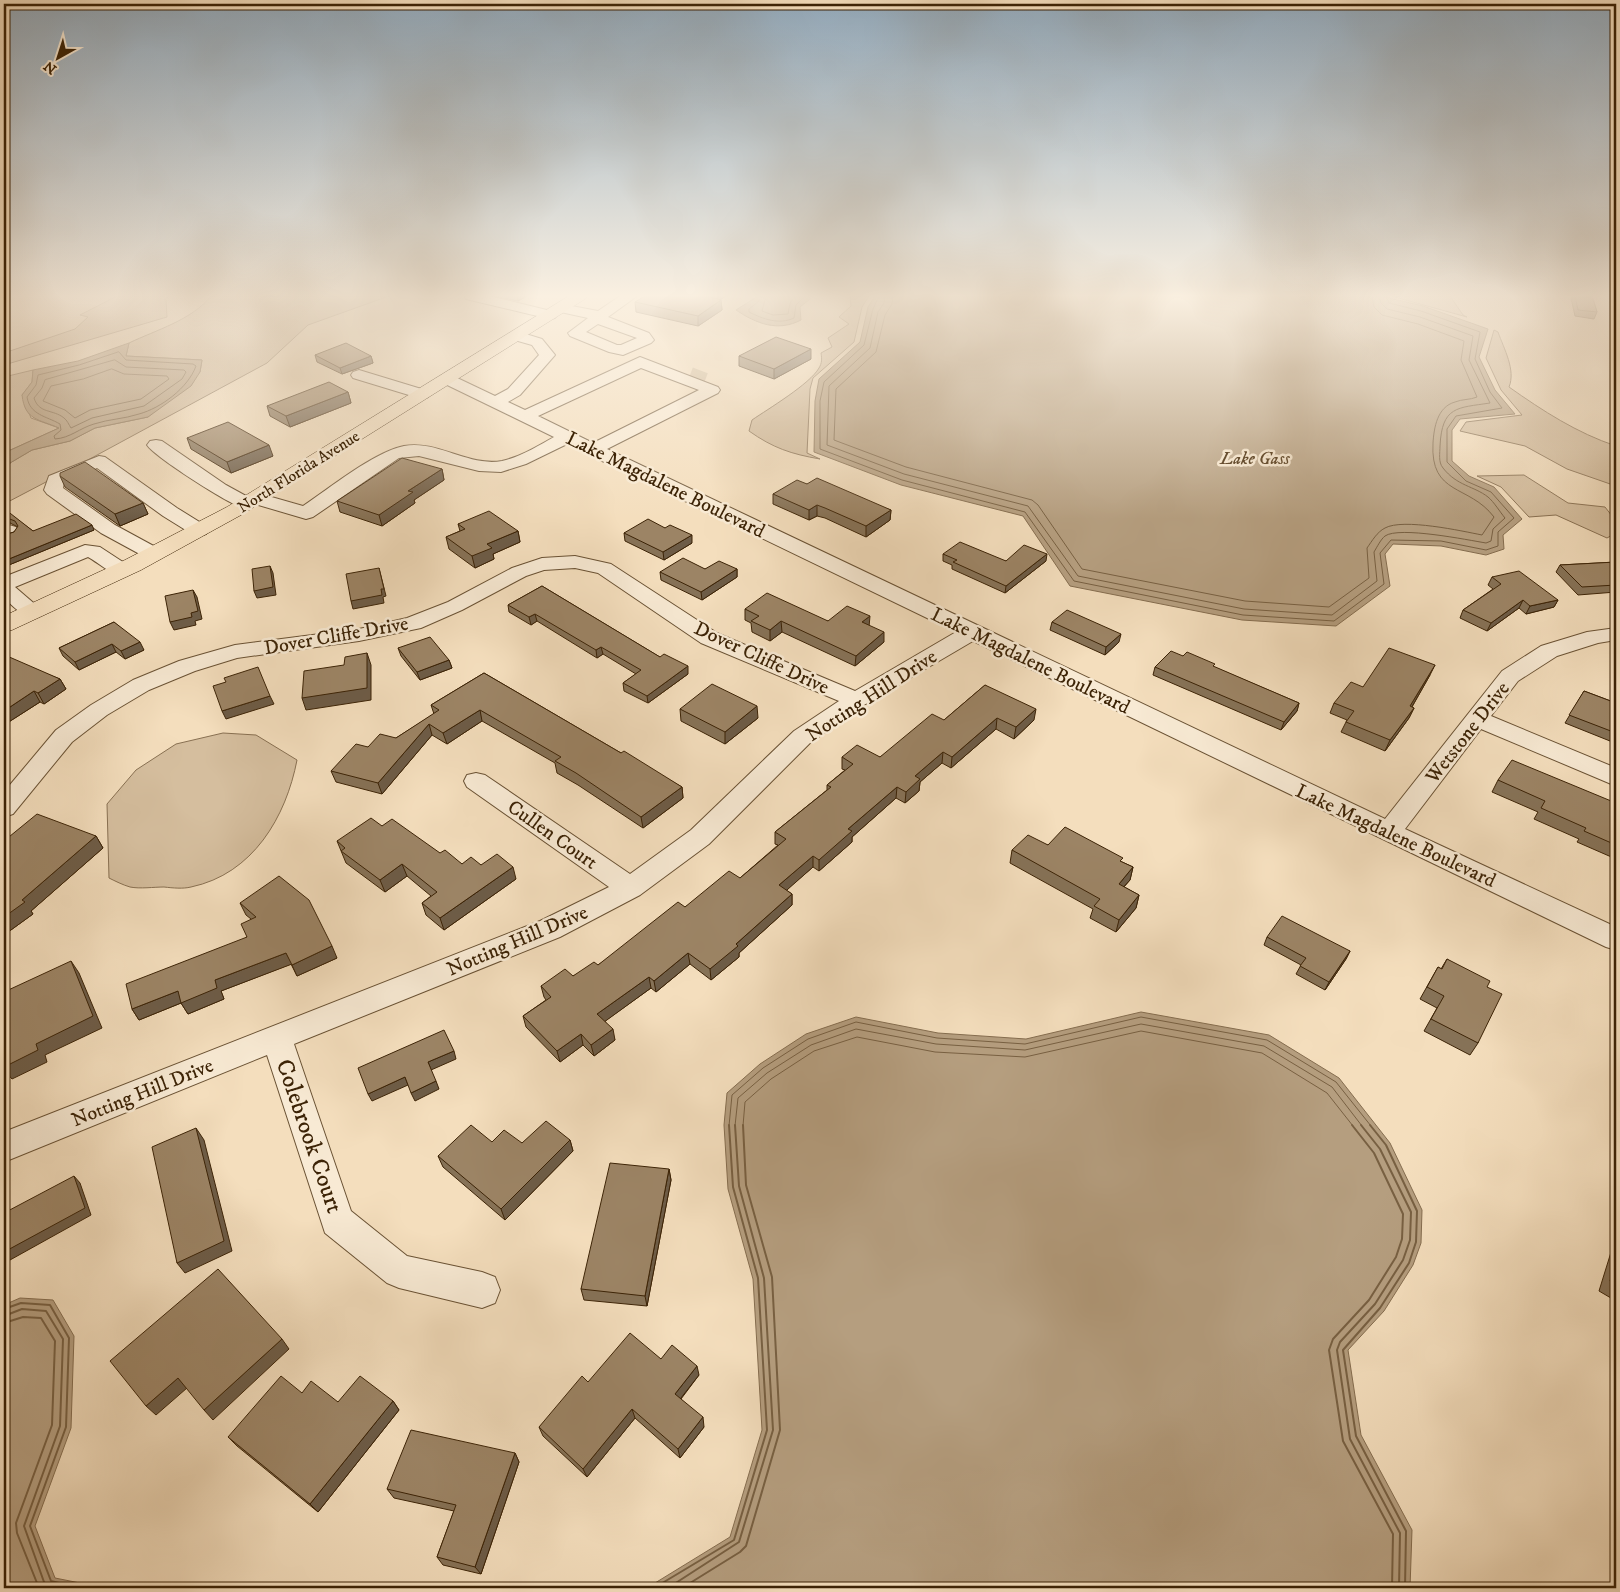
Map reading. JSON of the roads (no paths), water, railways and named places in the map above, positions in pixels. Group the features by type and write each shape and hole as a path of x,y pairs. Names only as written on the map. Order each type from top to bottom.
{"main road":[{"name":"North Florida Avenue","path":"4,625 122,570 199,530 250,501 461,370"}],"street":[{"path":"496,402 514,392 534,370"},
{"path":"525,416 622,370"},
{"path":"594,449 712,390 694,380 665,370"},
{"path":"359,375 422,394"},
{"name":"Lake Magdalene Boulevard","path":"447,379 1389,832 1616,939"},
{"path":"156,445 220,488 250,501 306,513 393,454 406,450 430,451 492,467 520,460 567,437"},
{"path":"154,554 108,529 53,490 55,480 100,461 170,512 199,530"},
{"path":"33,612 4,586 85,551 93,551 122,570"},
{"name":"Dover Cliffe Drive","path":"4,808 64,736 99,710 141,685 187,666 235,652 359,635 413,622 455,606 519,572 542,564 574,562 604,568 709,638 856,700"},
{"name":"Notting Hill Drive","path":"4,1147 550,929 630,888 700,838 802,738 856,700 972,632"},
{"name":"Wetstone Drive","path":"1389,832 1510,676 1549,652 1595,637 1616,634"},
{"path":"1476,718 1616,778"},
{"name":"Cullen Court","path":"476,781 630,888"},
{"name":"Colebrook Court","path":"277,1038 337,1221 399,1271 482,1290"}],"water":[{"path":"33,370 200,370 191,386 148,417 95,428 70,441 32,450 10,463 4,474 4,453 59,428 34,418 26,410 22,395 32,382"},
{"name":"Lake Gass","path":"829,370 1485,370 1495,390 1515,414 1460,419 1452,430 1452,461 1469,476 1494,487 1522,519 1503,535 1504,549 1486,555 1441,546 1393,544 1385,554 1390,586 1336,626 1242,620 1070,586 1023,516 901,485 814,452 815,401 819,379"},
{"path":"1141,1012 1269,1035 1339,1078 1390,1143 1422,1210 1421,1243 1413,1265 1384,1311 1348,1350 1361,1435 1412,1530 1410,1588 634,1588 655,1583 730,1537 762,1430 753,1279 728,1189 724,1125 727,1093 760,1064 806,1034 856,1017 938,1033 1026,1039"},
{"path":"20,1298 53,1300 74,1336 71,1428 35,1526 55,1578 105,1588 4,1588 4,1305"}],"tunnel":[{"path":"690,375 706,381"}]}
